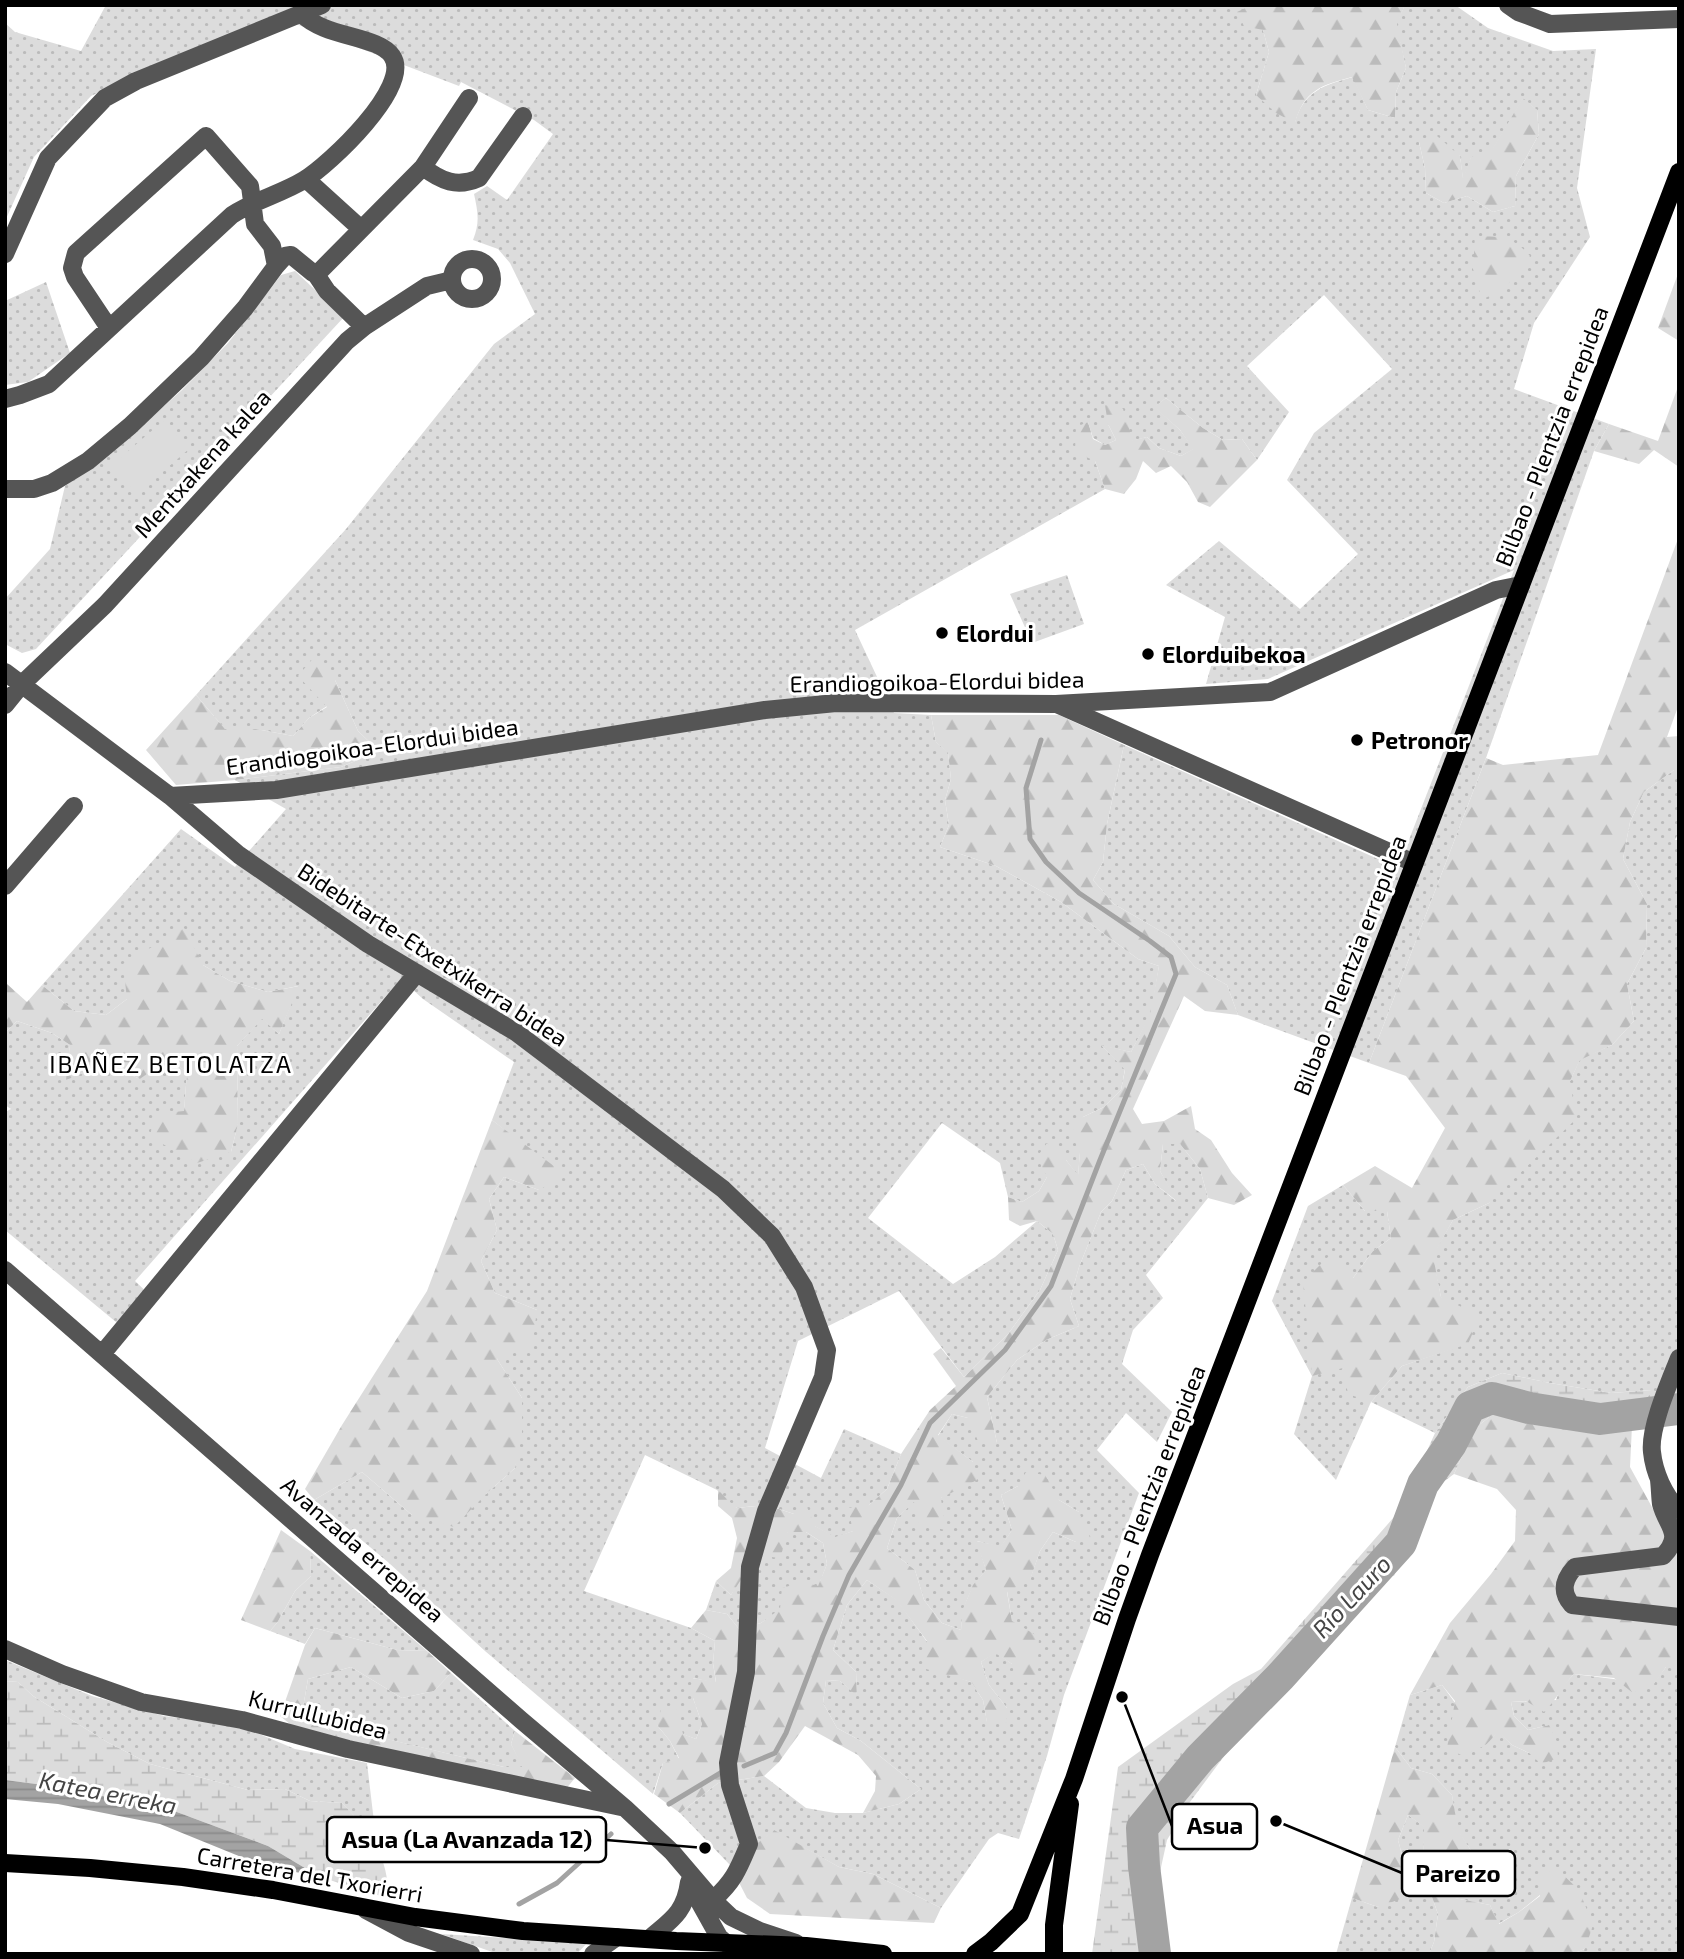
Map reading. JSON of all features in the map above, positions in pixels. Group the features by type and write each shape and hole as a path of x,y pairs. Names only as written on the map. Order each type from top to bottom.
{"main road":[{"name":"Bilbao - Plentzia errepidea","path":"1073,1779 1126,1619 1679,172"},
{"path":"975,1954 1020,1914 1073,1779"},
{"path":"1054,1954 1054,1925 1073,1779"},
{"name":"Carretera del Txorierri","path":"5,1863 183,1877 273,1890 415,1917 523,1931 676,1941 730,1950 806,1946 883,1954"}],"street":[{"path":"5,254 48,158 105,98 136,81 322,5"},
{"path":"1507,5 1550,24 1679,19"},
{"path":"5,399 49,384 232,215 288,189 320,169 355,136 381,104 396,73 392,55 380,45 326,30 302,14"},
{"path":"5,489 34,489 52,483 99,452 201,358 245,308 285,256 292,255 313,273 319,272 423,167 469,98"},
{"path":"423,167 438,178 457,183 468,183 479,178 523,116"},
{"path":"109,328 75,277 72,268 76,253 206,136 250,186 255,224 272,246 276,266"},
{"path":"306,178 360,228"},
{"path":"315,272 327,291 364,327"},
{"name":"Mentxakena kalea","path":"5,705 22,684 105,605 347,341 427,286 452,280"},
{"name":"Erandiogoikoa-Elordui bidea","path":"170,796 276,790 765,710 836,703 1056,704 1270,692 1496,590 1521,585"},
{"name":"Bidebitarte-Etxetxikerra bidea","path":"5,672 170,796 239,855 368,944 517,1033 723,1189 772,1236 804,1287 827,1350 823,1377 766,1511 750,1567 746,1672 728,1763 730,1785 749,1844 729,1886 713,1900"},
{"path":"1056,704 1414,863"},
{"path":"5,887 74,806"},
{"path":"102,1354 416,973"},
{"name":"Avanzada errepidea","path":"5,1270 625,1808 672,1852 687,1875"},
{"path":"1679,1358 1665,1394 1651,1451 1659,1480 1661,1506 1675,1532 1672,1548 1663,1556 1575,1567 1567,1575 1564,1585 1566,1598 1572,1605 1679,1617"},
{"path":"1659,1480 1671,1502 1679,1510"},
{"name":"Kurrullubidea","path":"5,1649 62,1674 141,1702 243,1720 348,1749 625,1808"},
{"path":"687,1875 732,1917 760,1931 806,1946"},
{"path":"649,1939 677,1915 685,1900 687,1875"},
{"path":"687,1875 712,1927 730,1950"},
{"path":"360,1907 410,1933 471,1954"},
{"path":"593,1954 617,1937"}],"green space":[{"path":"106,5 1252,5 1269,52 1256,95 1295,122 1304,103 1316,91 1353,77 1368,110 1395,118 1396,92 1406,68 1396,24 1405,5 1455,5 1488,28 1553,51 1596,49 1577,188 1590,237 1534,323 1514,389 1609,424 1594,451 1486,758 1369,1063 1238,1015 1227,985 1195,967 1169,936 1114,904 1093,880 1103,862 1107,824 1124,745 1398,868 1514,570 1268,679 1206,684 1225,617 1166,585 1219,541 1300,609 1358,554 1287,480 1314,433 1392,369 1324,295 1247,366 1289,412 1257,460 1242,439 1223,440 1203,428 1166,398 1155,407 1180,430 1194,449 1181,456 1159,448 1147,437 1128,442 1108,424 1116,440 1105,445 1093,438 1088,422 1095,461 1105,489 855,630 894,713 931,715 936,742 948,752 951,779 945,800 949,825 940,847 996,866 1061,902 1138,959 1159,966 1151,1014 1131,1052 1102,1046 1125,1069 1121,1090 1104,1107 1083,1117 1078,1176 1066,1160 1047,1177 1039,1191 1022,1202 1008,1197 1000,1163 942,1123 868,1218 953,1284 995,1257 1037,1221 1053,1234 1058,1250 1040,1290 1008,1334 964,1377 899,1291 798,1341 765,1448 821,1478 844,1429 901,1454 887,1489 869,1505 853,1531 835,1538 794,1514 767,1505 735,1508 717,1490 645,1455 584,1591 691,1628 715,1641 713,1663 716,1683 693,1678 693,1698 702,1724 696,1739 657,1725 670,1741 679,1759 663,1763 653,1794 314,1500 362,1472 412,1515 486,1494 515,1468 522,1398 497,1359 537,1310 495,1293 481,1261 497,1230 489,1199 504,1177 539,1190 536,1155 492,1120 514,1062 423,999 401,979 135,1281 156,1301 128,1332 5,1230 5,1112 11,1109 5,1105 5,1033 17,1021 52,1033 70,1045 67,1079 106,1064 140,1079 167,1058 187,1072 184,1112 231,1152 238,1124 237,1046 262,1018 279,1034 298,986 268,992 230,981 203,965 127,999 106,1015 74,1011 42,985 181,829 235,867 286,809 235,780 341,767 379,751 358,731 335,680 327,706 309,718 293,736 256,729 225,729 196,695 346,529 494,344 535,314 510,263 498,249 473,240 478,217 474,194 487,186 507,200 553,134 534,120 461,82 459,86 275,16 158,63 91,96 34,157 5,221 5,23 15,32 81,51","holes":["1523,99 1537,110 1539,134 1516,176 1515,206 1493,212 1467,196 1444,203 1426,193 1425,168 1419,142 1460,156 1463,180 1471,158 1493,149"]},
{"path":"1252,5 1405,5 1397,24 1406,68 1396,92 1395,118 1368,110 1352,77 1323,86 1309,96 1303,103 1295,123 1276,113 1256,95 1269,52 1263,30 1244,26 1237,12"},
{"path":"1523,98 1537,110 1539,134 1516,176 1515,206 1493,212 1467,196 1444,203 1426,193 1425,168 1419,142 1437,136 1460,156 1463,178 1471,157 1493,148"},
{"path":"1475,236 1499,237 1511,241 1530,256 1510,282 1482,300 1473,269"},
{"path":"295,271 344,317 36,649 22,653 5,644 5,599 50,549 65,486 122,443 182,390 228,343 281,275"},
{"path":"1679,271 1679,341 1658,328"},
{"path":"46,282 70,353 28,382 5,385 5,301"},
{"path":"1679,384 1679,467 1654,450 1639,464 1594,451 1609,424 1658,441"},
{"path":"1166,398 1203,428 1223,440 1242,439 1257,460 1210,507 1198,502 1187,482 1171,466 1156,473 1143,461 1136,479 1124,494 1105,489 1095,461 1075,452 1076,427 1088,422 1093,439 1105,445 1116,440 1108,424 1105,405 1123,409 1130,431 1129,441 1147,437 1159,448 1181,456 1193,449 1180,430 1154,407"},
{"path":"163,421 189,449 137,494 112,465"},
{"path":"1679,536 1679,704 1667,737 1679,736 1679,770 1674,770 1644,792 1630,822 1623,859 1647,904 1646,948 1627,984 1634,1021 1612,1045 1580,1060 1570,1081 1576,1119 1489,1203 1453,1220 1433,1256 1441,1297 1480,1316 1468,1344 1402,1366 1371,1402 1348,1394 1343,1368 1312,1376 1303,1282 1329,1256 1353,1278 1373,1251 1391,1238 1387,1211 1365,1211 1343,1185 1375,1166 1412,1188 1445,1128 1406,1076 1369,1063 1486,758 1503,765 1598,755"},
{"path":"1067,575 1084,624 1032,643 1010,594"},
{"path":"315,656 335,680 358,731 379,751 341,767 176,785 146,750 196,695 225,729 256,729 293,736 309,718 327,707 298,676"},
{"path":"931,715 1059,715 1124,745 1107,824 1103,862 1093,880 1114,904 1169,936 1195,967 1227,985 1238,1015 1205,1011 1184,996 1133,1109 1142,1124 1164,1121 1191,1106 1195,1129 1211,1140 1232,1173 1252,1195 1234,1205 1208,1198 1200,1169 1180,1144 1163,1144 1160,1171 1178,1202 1155,1184 1143,1164 1126,1170 1112,1201 1101,1212 1079,1267 1070,1299 1079,1326 1046,1340 1017,1360 987,1397 997,1443 978,1441 968,1418 952,1414 938,1435 973,1462 977,1480 941,1498 945,1530 919,1524 914,1502 897,1518 887,1548 915,1570 924,1600 942,1623 961,1630 962,1611 973,1585 986,1570 976,1541 1001,1546 1012,1530 1001,1495 1018,1486 1026,1472 1045,1475 1059,1500 1079,1512 1091,1540 1076,1542 1053,1532 1040,1551 1030,1580 1007,1592 1012,1621 1039,1637 1037,1679 1018,1685 1012,1664 995,1653 981,1662 989,1685 1007,1708 1006,1723 987,1723 983,1700 971,1682 926,1669 921,1652 927,1641 896,1600 867,1580 847,1605 833,1650 856,1672 857,1696 840,1681 826,1680 823,1703 837,1728 861,1741 921,1789 899,1804 863,1813 875,1791 876,1776 858,1755 805,1726 779,1762 764,1776 718,1783 680,1813 654,1794 663,1763 679,1758 657,1725 661,1709 678,1710 683,1734 696,1739 702,1724 693,1698 692,1678 716,1682 713,1663 715,1641 691,1628 706,1610 727,1614 739,1629 761,1623 780,1609 782,1588 803,1582 818,1586 827,1564 823,1543 806,1532 788,1532 780,1558 752,1555 744,1575 731,1595 716,1581 731,1568 737,1538 732,1518 718,1506 718,1490 736,1508 767,1505 794,1514 807,1507 815,1526 835,1537 853,1531 848,1508 869,1505 887,1489 901,1454 930,1410 956,1386 933,1354 941,1348 964,1377 1008,1334 1040,1290 1058,1250 1053,1234 1037,1221 1020,1226 1009,1220 1008,1197 1022,1202 1039,1191 1047,1177 1037,1157 1047,1143 1078,1175 1080,1151 1070,1133 1083,1117 1104,1107 1121,1090 1125,1070 1101,1045 1131,1052 1150,1014 1159,966 1138,959 1061,902 996,866 940,847 949,825 945,800 951,779 948,753 936,742"},
{"path":"1674,770 1679,770 1679,832 1675,840 1679,840 1679,1410 1632,1426 1651,1390 1611,1393 1502,1373 1468,1387 1435,1433 1371,1402 1402,1366 1468,1343 1441,1297 1432,1256 1453,1220 1489,1203 1570,1081 1580,1059 1612,1045 1634,1021 1627,984 1646,948 1647,904 1623,859 1630,822 1644,792"},
{"path":"184,928 203,965 230,981 268,992 299,986 279,1034 262,1019 237,1046 238,1124 231,1152 197,1163 150,1137 154,1114 184,1111 187,1072 168,1059 140,1079 106,1064 66,1080 70,1045 52,1033 17,1021 5,1033 7,984 27,1002 42,985 74,1011 106,1015 127,999 123,964"},
{"path":"492,1120 566,1175 539,1190 504,1177 489,1199 497,1230 481,1261 495,1293 537,1310 532,1346 497,1359 522,1398 522,1435 515,1468 454,1527 412,1515 362,1472 314,1500 305,1489 427,1291"},
{"path":"1163,1144 1180,1144 1200,1169 1208,1198 1146,1275 1163,1298 1133,1330 1122,1364 1172,1412 1157,1442 1126,1413 1097,1450 1139,1493 1064,1695 1019,1839 998,1833 989,1839 941,1908 873,1874 839,1867 774,1831 730,1865 680,1813 718,1783 764,1776 806,1808 835,1813 863,1813 899,1804 921,1789 861,1741 837,1728 823,1703 826,1680 840,1681 857,1695 856,1672 833,1650 847,1605 867,1580 897,1600 951,1675 971,1682 983,1700 987,1722 1007,1708 989,1685 981,1662 995,1652 1012,1664 1012,1621 1007,1591 1030,1579 1040,1551 1053,1532 1076,1542 1079,1512 1059,1500 1018,1486 1001,1495 1012,1530 1001,1547 977,1541 986,1570 968,1598 961,1630 942,1623 924,1600 915,1570 887,1548 897,1518 914,1501 941,1498 973,1462 938,1436 952,1414 968,1418 997,1443 987,1397 1017,1360 1046,1340 1079,1326 1070,1299 1079,1267 1101,1212 1112,1201 1126,1170 1143,1164 1155,1184 1176,1201 1160,1171"},
{"path":"1343,1185 1365,1211 1387,1211 1391,1238 1373,1251 1353,1278 1343,1368 1371,1402 1336,1480 1294,1434 1312,1376 1272,1301 1308,1206"},
{"path":"1502,1373 1611,1393 1652,1390 1632,1426 1553,1428 1497,1411 1474,1429 1454,1474 1427,1494 1394,1576 1383,1571 1251,1720 1190,1802 1167,1840 1160,1872 1170,1954 1092,1954 1118,1767 1233,1684 1261,1669 1401,1509 1435,1433 1468,1387"},
{"path":"1497,1411 1553,1428 1632,1426 1630,1467 1664,1529 1679,1539 1679,1667 1666,1667 1654,1684 1633,1693 1614,1678 1574,1674 1544,1712 1526,1701 1511,1702 1514,1716 1528,1730 1549,1725 1557,1742 1558,1758 1541,1764 1498,1732 1486,1745 1463,1756 1447,1748 1455,1701 1442,1685 1410,1695 1450,1623 1515,1541 1516,1510 1497,1489 1454,1474 1474,1429"},
{"path":"281,1530 310,1551 311,1576 295,1591 270,1631 241,1620"},
{"path":"788,1532 806,1532 823,1543 827,1564 818,1587 761,1623 739,1629 727,1614 706,1610 716,1581 731,1595 752,1555"},
{"path":"310,1551 427,1651 397,1650 315,1628 305,1644 270,1631 295,1591 311,1576"},
{"path":"315,1628 397,1650 427,1651 451,1673 434,1691 402,1698 351,1667 308,1679 302,1713 329,1730 341,1710 356,1714 358,1732 504,1767 522,1767 511,1744 515,1731 575,1778 565,1790 295,1728 280,1716 305,1645"},
{"path":"5,1660 92,1696 164,1716 240,1726 295,1749 367,1763 377,1847 342,1803 310,1801 285,1789 248,1790 150,1764 107,1742 33,1696 18,1682 5,1681"},
{"path":"351,1667 402,1698 434,1691 451,1673 515,1731 511,1744 523,1767 504,1767 357,1732 342,1710 330,1730 302,1713 308,1679"},
{"path":"1666,1667 1679,1667 1679,1954 1572,1954 1585,1949 1540,1895 1498,1924 1490,1905 1454,1898 1466,1880 1484,1863 1457,1830 1452,1795 1432,1774 1411,1768 1395,1747 1410,1695 1442,1685 1486,1745 1498,1731 1512,1745 1529,1753 1549,1725 1528,1730 1514,1716 1511,1702 1556,1700 1560,1689 1574,1674 1653,1684"},
{"path":"5,1681 18,1682 33,1696 107,1742 150,1764 248,1790 285,1789 310,1801 342,1803 369,1834 382,1858 388,1884 387,1898 320,1877 268,1846 166,1808 5,1780"},
{"path":"1395,1747 1411,1768 1432,1774 1452,1795 1458,1830 1470,1849 1484,1863 1466,1880 1455,1898 1490,1905 1499,1924 1540,1896 1541,1875 1556,1868 1579,1890 1593,1925 1585,1949 1572,1954 1429,1954 1434,1942 1438,1914 1427,1883 1423,1854 1424,1827 1408,1815 1398,1840 1408,1877 1406,1897 1378,1907 1352,1898"},
{"path":"1408,1815 1425,1827 1423,1854 1427,1883 1438,1914 1434,1942 1429,1954 1336,1954 1352,1898 1378,1907 1408,1877 1398,1840"},
{"path":"774,1830 839,1867 873,1874 941,1908 934,1923 770,1914 747,1898 730,1865"},
{"path":"441,1934 587,1943 577,1954 498,1954"}],"shaded area":[{"path":"5,1780 166,1808 268,1846 320,1877 261,1865 160,1824 58,1804 5,1799"}],"waterway":[{"path":"744,1766 775,1753 786,1733 849,1575 901,1485 930,1423 1005,1350 1051,1286 1176,974 1171,957 1079,893 1046,862 1030,839 1026,788 1041,740"},
{"name":"Río Lauro","path":"1155,1954 1142,1828 1200,1758 1280,1677 1401,1543 1423,1484 1451,1444 1470,1407 1492,1398 1529,1408 1600,1419 1679,1409"},
{"path":"669,1804 722,1772"},
{"path":"519,1904 557,1883 611,1834"}],"place":[{"name":"Elordui","path":"942,633"},
{"name":"Elorduibekoa","path":"1148,654"},
{"name":"Petronor","path":"1357,740"},
{"name":"Asua","path":"1122,1697"},
{"name":"Pareizo","path":"1276,1821"},
{"name":"Asua (La Avanzada 12)","path":"705,1848"}],"district":[{"name":"IBAÑEZ BETOLATZA","path":"171,1063"}],"water label":[{"name":"Katea erreka","path":"108,1792"}]}
